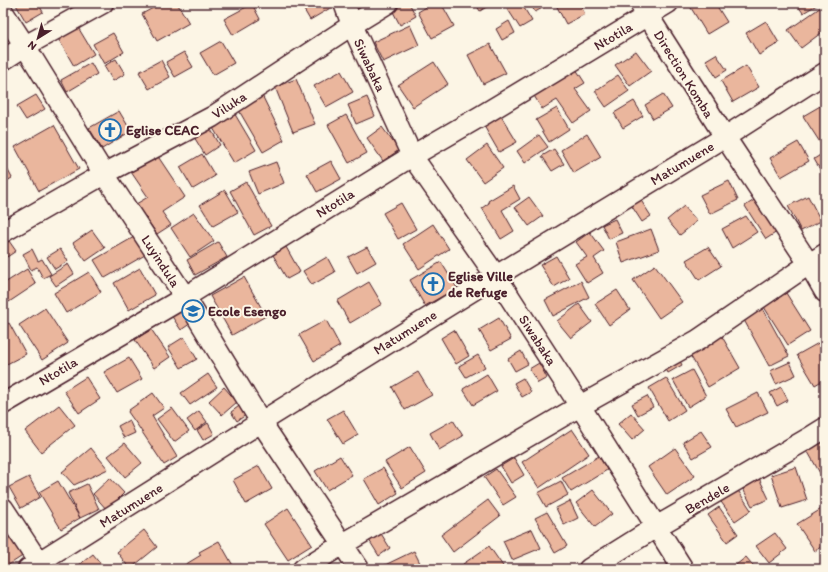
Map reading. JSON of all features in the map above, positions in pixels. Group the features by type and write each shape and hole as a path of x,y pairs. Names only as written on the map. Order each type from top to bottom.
{"street":[{"path":"3,60 25,46 103,3"},
{"name":"Siwabaka","path":"344,3 352,25 412,156 496,276 683,569"},
{"name":"Viluka","path":"3,232 104,174 212,117 388,3"},
{"name":"Ntotila","path":"3,404 185,297 412,156 481,116 644,9 668,3"},
{"name":"Direction Komba","path":"644,9 725,137 817,259 825,292"},
{"name":"Luyindula","path":"3,12 104,174 185,297 260,422 360,569"},
{"name":"Matumuene","path":"37,567 260,422 825,74"},
{"path":"303,569 343,544 580,406 698,340 817,259"},
{"name":"Bendele","path":"589,569 656,527 825,428"},
{"path":"3,508 37,567"}],"building":[{"path":"15,3 38,3 43,12 26,22"},
{"path":"162,3 177,3 189,23 157,41 142,14"},
{"path":"300,3 329,3 332,7 310,20"},
{"path":"400,3 409,3 416,16 400,25 391,8"},
{"path":"433,3 441,3 454,26 432,38 418,12"},
{"path":"475,3 493,3 480,11"},
{"path":"515,3 521,3 532,21 520,28 507,8"},
{"path":"534,3 550,4 535,12 531,5"},
{"path":"555,3 579,3 585,14 566,24"},
{"path":"688,3 715,3 727,22 707,34"},
{"path":"796,3 820,3 803,13"},
{"path":"252,4 260,19 233,35 224,19"},
{"path":"824,5 825,30 801,48 788,30"},
{"path":"509,21 515,33 502,40 496,29"},
{"path":"766,21 779,43 759,55 746,33"},
{"path":"76,24 94,54 74,66 56,35"},
{"path":"410,25 419,45 383,62 373,42"},
{"path":"113,33 124,52 104,64 93,44"},
{"path":"221,41 234,63 213,75 200,53"},
{"path":"490,44 506,73 483,84 468,55"},
{"path":"636,51 651,71 630,86 615,65"},
{"path":"184,52 193,67 175,77 166,62"},
{"path":"716,54 727,70 716,77 706,60"},
{"path":"116,59 125,74 113,81 104,66"},
{"path":"161,60 170,77 149,89 139,72"},
{"path":"434,62 448,84 413,107 398,85"},
{"path":"91,63 97,74 67,92 61,80"},
{"path":"746,66 759,87 733,102 721,81"},
{"path":"576,69 585,83 575,89 591,111 573,123 557,100 542,109 533,94"},
{"path":"341,71 353,92 326,107 314,86"},
{"path":"618,75 629,91 606,107 595,91"},
{"path":"296,79 315,124 293,132 275,87"},
{"path":"255,81 284,140 263,152 234,102"},
{"path":"663,94 672,108 653,119 645,105"},
{"path":"36,95 45,109 26,120 17,106"},
{"path":"367,97 375,116 356,124 348,105"},
{"path":"634,101 643,116 623,128 614,113"},
{"path":"822,105 825,109 825,146 823,147 803,116"},
{"path":"557,108 569,129 549,142 536,120"},
{"name":"Eglise CEAC","path":"119,111 131,131 102,149 89,128"},
{"path":"233,111 256,150 234,163 210,123"},
{"path":"346,115 367,153 349,163 328,125"},
{"path":"501,116 517,142 499,152 484,126"},
{"path":"207,123 220,145 205,155 191,132"},
{"path":"54,125 79,169 39,191 15,147"},
{"path":"382,127 399,150 383,161 367,138"},
{"path":"587,134 601,157 574,173 561,150"},
{"path":"539,135 548,147 525,163 517,151"},
{"path":"798,142 809,161 781,177 770,158"},
{"path":"487,145 503,168 483,182 467,160"},
{"path":"554,149 564,164 552,171 542,156"},
{"path":"155,152 185,197 162,212 171,225 157,234 136,204 148,197 129,169"},
{"path":"825,152 825,178 814,159"},
{"path":"202,154 215,176 193,189 180,167"},
{"path":"3,161 12,178 3,183"},
{"path":"331,161 341,179 317,192 307,174"},
{"path":"276,162 284,183 258,194 249,172"},
{"path":"729,181 738,200 710,214 700,195"},
{"path":"246,182 271,226 254,235 230,191"},
{"path":"513,186 520,199 502,210 514,231 501,239 482,208 489,203 488,201"},
{"path":"633,188 651,216 642,222 624,194"},
{"path":"225,190 238,212 213,226 200,205"},
{"path":"808,196 821,221 801,231 788,206"},
{"path":"529,197 543,216 529,226 515,207"},
{"path":"759,197 780,230 766,239 745,206"},
{"path":"401,203 416,229 398,239 383,213"},
{"path":"684,206 697,221 680,235 667,220"},
{"path":"194,213 214,241 190,257 171,228"},
{"path":"746,216 757,232 732,248 722,229"},
{"path":"615,219 622,233 609,239 602,225"},
{"path":"433,224 449,249 419,269 403,244"},
{"path":"651,229 659,250 623,263 616,242"},
{"path":"92,230 105,248 86,261 73,243"},
{"path":"590,232 604,251 594,258 603,273 587,283 575,264 587,257 576,242"},
{"path":"134,237 145,255 105,278 94,260"},
{"path":"9,241 16,251 7,257 3,251 3,246"},
{"path":"218,242 227,257 195,275 187,260"},
{"path":"286,247 300,272 287,279 273,255"},
{"path":"367,247 376,262 357,273 348,257"},
{"path":"708,247 721,266 699,280 686,260"},
{"path":"32,249 38,261 42,259 51,274 43,278 37,267 31,270 23,254"},
{"path":"60,249 68,261 55,269 47,257"},
{"path":"556,256 569,278 554,287 540,265"},
{"path":"327,257 335,272 312,285 303,271"},
{"name":"Eglise Ville de Refuge","path":"441,262 457,288 425,306 410,280"},
{"path":"68,264 74,274 56,286 49,276"},
{"path":"655,265 682,302 659,318 633,280"},
{"path":"140,268 155,295 129,310 114,283"},
{"path":"27,269 36,284 9,302 3,292 3,284"},
{"path":"89,272 101,292 66,313 54,293"},
{"path":"244,277 266,316 232,335 210,296"},
{"path":"581,281 589,297 553,316 545,300"},
{"path":"369,282 382,304 350,323 337,301"},
{"path":"617,290 630,310 609,325 595,304"},
{"path":"786,293 810,331 788,345 764,307"},
{"path":"757,298 789,356 769,366 738,309"},
{"path":"579,304 592,322 571,338 557,321"},
{"path":"179,306 191,323 181,330 169,312"},
{"path":"45,308 68,343 42,360 19,325"},
{"path":"499,318 511,339 491,350 479,330"},
{"path":"326,320 340,346 314,361 299,335"},
{"path":"9,323 26,354 5,365 3,361 3,326"},
{"path":"716,326 740,368 708,387 684,344"},
{"path":"151,329 170,357 154,368 135,340"},
{"path":"454,330 469,356 456,364 441,338"},
{"path":"184,337 197,359 181,368 168,347"},
{"path":"822,341 825,346 825,379 815,385 797,355"},
{"path":"521,351 528,364 515,371 508,359"},
{"path":"478,355 485,367 466,377 459,366"},
{"path":"677,355 682,365 668,373 663,363"},
{"path":"129,358 142,379 117,393 104,372"},
{"path":"790,362 796,375 776,384 770,371"},
{"path":"539,363 547,378 538,383 529,369"},
{"path":"692,370 706,396 688,407 673,380"},
{"path":"418,372 432,395 405,410 392,387"},
{"path":"208,374 217,387 190,405 181,393"},
{"path":"487,374 497,391 473,405 463,389"},
{"path":"86,377 100,399 79,413 64,391"},
{"path":"523,378 531,392 522,397 514,383"},
{"path":"666,378 685,410 668,421 649,388"},
{"path":"224,387 237,402 222,415 209,401"},
{"path":"781,387 788,400 777,406 770,393"},
{"path":"153,393 164,408 152,416 177,457 164,465 128,412"},
{"path":"758,393 768,412 736,427 726,409"},
{"path":"647,396 653,407 638,415 632,404"},
{"path":"242,404 249,413 237,421 231,412"},
{"path":"59,405 75,425 41,452 25,431"},
{"path":"172,408 189,431 174,442 157,419"},
{"path":"343,410 358,435 343,444 327,419"},
{"path":"199,411 207,422 195,431 187,420"},
{"path":"631,413 645,429 632,440 618,424"},
{"path":"129,420 135,433 124,438 118,426"},
{"path":"453,420 463,436 439,450 430,433"},
{"path":"208,423 214,434 203,440 197,430"},
{"path":"572,429 589,454 539,488 522,462"},
{"path":"701,431 712,447 693,458 683,442"},
{"path":"825,434 825,482 804,445"},
{"path":"125,443 142,463 125,477 108,456"},
{"path":"410,447 426,473 402,488 385,462"},
{"path":"91,448 108,469 74,485 62,472"},
{"path":"675,448 695,476 667,495 648,467"},
{"path":"340,456 352,475 327,490 315,471"},
{"path":"599,456 607,470 571,492 562,478"},
{"path":"514,458 524,475 511,483 501,466"},
{"path":"259,466 272,489 246,504 233,480"},
{"path":"796,467 807,500 782,508 771,475"},
{"path":"383,468 398,493 379,505 364,479"},
{"path":"496,469 516,497 503,505 484,477"},
{"path":"29,477 40,497 21,508 9,487"},
{"path":"110,478 124,493 107,510 93,494"},
{"path":"759,478 769,499 752,506 742,487"},
{"path":"58,481 80,518 61,529 39,492"},
{"path":"561,481 568,495 546,507 538,493"},
{"path":"733,483 751,510 735,521 716,495"},
{"path":"87,484 99,509 80,518 68,493"},
{"path":"593,490 612,514 595,527 576,503"},
{"path":"488,500 500,516 453,552 441,535"},
{"path":"570,501 578,518 564,525 556,508"},
{"path":"719,507 738,534 727,542 708,515"},
{"path":"288,508 312,545 288,560 264,524"},
{"path":"823,508 825,511 825,544 815,551 797,524"},
{"path":"547,512 567,546 555,553 535,518"},
{"path":"3,523 24,555 4,568 3,566"},
{"path":"532,529 541,548 512,560 503,541"},
{"path":"144,530 157,547 130,569 117,552"},
{"path":"380,532 390,548 379,556 369,540"},
{"path":"775,533 787,549 769,563 756,546"},
{"path":"219,541 235,569 184,569 183,566 201,555 199,552"},
{"path":"489,546 505,569 466,569 463,564"},
{"path":"414,551 423,569 387,569 385,565"},
{"path":"93,554 105,569 74,569"},
{"path":"746,557 756,569 731,569"}],"place":[{"name":"Eglise CEAC","path":"110,130"},
{"name":"Eglise Ville de Refuge","path":"433,284"},
{"name":"Ecole Esengo","path":"193,311"}]}
